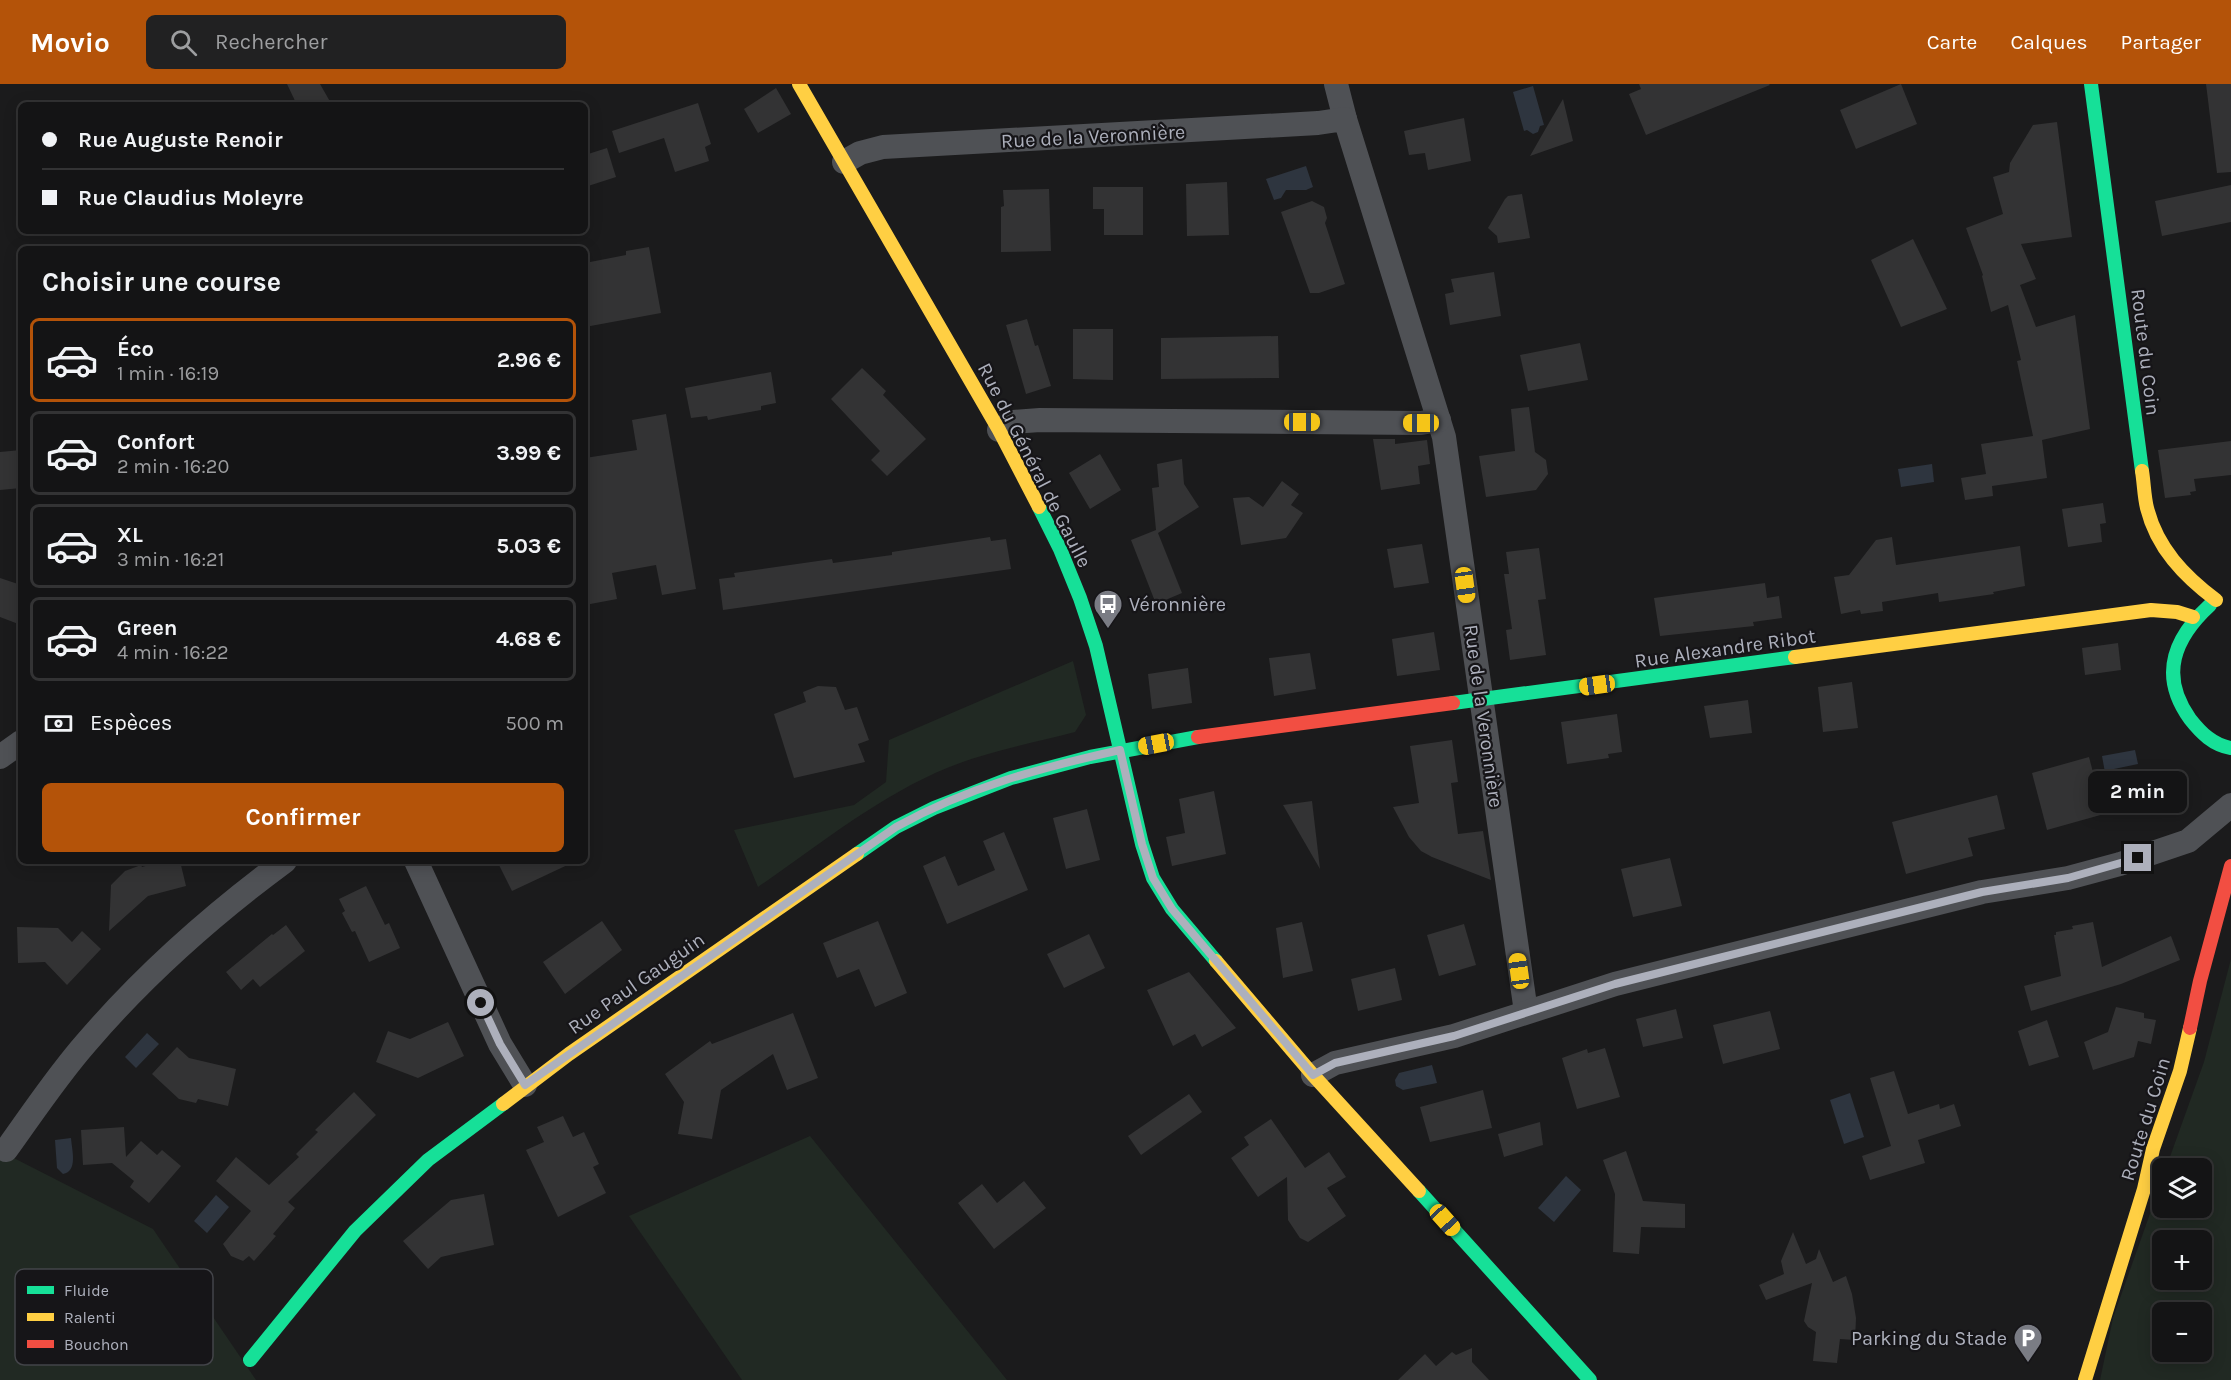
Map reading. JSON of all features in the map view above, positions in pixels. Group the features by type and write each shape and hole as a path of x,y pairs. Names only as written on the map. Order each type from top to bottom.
{"street":[{"name":"Rue du Général de Gaulle","path":"799,84 999,430 1038,504 1080,598 1096,646 1153,878 1172,909 1313,1075 1590,1380"},
{"name":"Rue de la Veronnière","path":"1336,84 1444,437 1526,1012"},
{"name":"Route du Coin","path":"2091,84 2147,508 2156,536 2170,560 2190,581 2216,600"},
{"name":"Rue de la Veronnière","path":"844,162 860,153 883,147 1318,123 1345,119"},
{"path":"999,430 1013,422 1024,420 1421,423 1439,420"},
{"path":"2231,596 2216,600 2193,617 2180,638 2173,665 2175,692 2184,713 2202,734 2226,748 2231,748"},
{"name":"Rue Alexandre Ribot","path":"1120,750 1213,735 2151,610 2177,612 2193,617"},
{"path":"0,757 18,744"},
{"name":"Rue Paul Gauguin","path":"250,1360 355,1231 428,1160 525,1085 896,827 934,806 973,790 1018,775 1120,750"},
{"path":"1313,1075 1335,1063 1454,1036 1615,984 1982,892 2068,878 2120,864 2188,841 2231,805"},
{"path":"6,1150 84,1044 153,970 235,898 281,864"},
{"path":"417,864 500,1044 525,1085"},
{"name":"Route du Coin","path":"2085,1380 2144,1189 2147,1163 2181,1064 2231,866"}],"shaded area":[{"path":"1533,86 1544,125 1533,134 1527,130 1524,131 1513,92"},
{"path":"1306,166 1313,187 1306,190 1286,190 1281,198 1274,200 1266,179"},
{"path":"1932,464 1934,482 1901,487 1898,469"},
{"path":"1073,661 1086,715 1075,732 978,757 922,779 850,822 758,887 734,830 854,805 886,782 889,740"},
{"path":"2135,750 2138,764 2114,769 2115,776 2106,778 2102,756"},
{"path":"2231,959 2231,1380 2100,1380 2113,1318 2152,1208 2152,1218 2212,1218 2212,1158 2170,1158 2204,1062"},
{"path":"147,1033 159,1044 136,1068 125,1057"},
{"path":"1432,1065 1437,1083 1403,1090 1396,1086 1395,1080 1399,1073"},
{"path":"1850,1093 1864,1137 1844,1144 1830,1100"},
{"path":"810,1136 1007,1380 742,1380 629,1216"},
{"path":"71,1138 72,1165 68,1172 63,1174 57,1168 55,1140"},
{"path":"0,1151 153,1229 180,1269 15,1269 15,1365 213,1365 213,1317 256,1380 0,1380"},
{"path":"1566,1176 1581,1190 1554,1222 1538,1208"},
{"path":"216,1195 229,1207 207,1233 194,1221"}],"building":[{"path":"287,84 320,84 330,102 296,102"},
{"path":"1639,84 1770,85 1646,135 1629,94 1641,89"},
{"path":"1901,84 1917,124 1856,149 1840,110"},
{"path":"2206,84 2231,84 2231,172 2217,173"},
{"path":"776,88 791,114 758,133 744,109"},
{"path":"1563,99 1573,141 1530,156 1546,128"},
{"path":"698,103 711,144 705,147 709,161 675,172 664,138 619,153 612,131"},
{"path":"1464,118 1471,161 1428,170 1425,153 1409,155 1404,131"},
{"path":"2057,122 2072,237 2021,244 2036,279 2020,285 2036,327 2075,315 2090,429 2042,440 2047,478 1992,486 1993,496 1965,500 1961,478 1986,474 1981,444 2033,436 2017,361 2021,360 2008,305 1991,312 1983,275 1966,228 2003,214 1993,177 2009,172 2010,163 2033,125"},
{"path":"607,148 616,177 588,186 588,154"},
{"path":"1227,182 1229,235 1187,236 1186,184"},
{"path":"2231,185 2231,222 2162,236 2155,201"},
{"path":"1093,187 1143,187 1143,235 1104,235 1104,209 1093,209"},
{"path":"1049,189 1051,251 1001,252 1003,190"},
{"path":"1522,194 1530,238 1498,243 1497,236 1488,228 1508,196"},
{"path":"1312,201 1324,207 1327,218 1325,223 1345,284 1319,293 1310,293 1281,212"},
{"path":"1913,239 1947,309 1901,327 1871,260"},
{"path":"649,247 661,313 588,326 588,262 626,255 626,251"},
{"path":"1494,272 1501,316 1450,325 1445,294 1454,292 1451,279"},
{"path":"1027,319 1051,386 1026,394 1006,325"},
{"path":"1073,329 1113,329 1113,380 1073,379"},
{"path":"1278,336 1279,378 1161,379 1161,338"},
{"path":"1580,343 1588,380 1528,391 1520,355"},
{"path":"862,368 886,391 883,395 926,439 887,476 871,460 880,451 831,399"},
{"path":"771,372 776,403 761,406 761,410 708,420 707,416 691,418 685,388"},
{"path":"1529,407 1535,452 1546,460 1548,474 1536,490 1486,497 1479,456 1515,451 1511,409"},
{"path":"666,414 696,589 662,595 656,565 612,573 617,599 588,604 588,458 637,450 632,420"},
{"path":"1373,439 1395,439 1395,444 1427,440 1430,464 1418,466 1420,484 1381,490"},
{"path":"2231,441 2231,475 2194,479 2196,491 2190,492 2191,495 2165,498 2158,450"},
{"path":"18,450 18,488 0,490 0,452"},
{"path":"1100,454 1121,490 1090,509 1069,473"},
{"path":"1182,459 1184,484 1199,507 1158,533 1182,593 1156,604 1131,540 1156,530 1152,488 1159,487 1157,464"},
{"path":"1282,481 1299,494 1291,505 1303,513 1286,538 1241,545 1233,498 1249,497 1263,507"},
{"path":"2103,503 2106,523 2100,524 2102,542 2068,547 2062,509"},
{"path":"990,537 991,541 1006,539 1011,569 723,610 719,579 735,577 734,573 832,559 833,563 892,555 892,552"},
{"path":"1892,537 1896,565 2020,546 2025,586 1993,592 1994,594 1939,602 1938,593 1882,602 1883,611 1861,614 1860,610 1841,614 1834,577 1849,575 1876,540"},
{"path":"1422,544 1429,583 1394,588 1387,549"},
{"path":"1539,548 1546,599 1538,600 1546,655 1510,660 1506,630 1512,629 1504,574 1509,574 1506,552"},
{"path":"0,578 18,584 18,624 0,617"},
{"path":"1765,583 1767,598 1779,596 1782,618 1753,622 1754,626 1660,636 1654,598"},
{"path":"1434,632 1440,670 1397,676 1392,639"},
{"path":"2118,643 2121,670 2085,675 2082,648"},
{"path":"1310,653 1316,689 1274,696 1269,658"},
{"path":"1188,668 1192,703 1152,709 1148,674"},
{"path":"1852,682 1858,728 1823,732 1818,687"},
{"path":"818,686 836,687 845,710 857,707 869,740 858,744 865,762 794,778 774,714 806,702 803,692"},
{"path":"1748,700 1752,733 1710,738 1704,706"},
{"path":"1617,714 1622,752 1608,754 1609,758 1567,764 1561,722"},
{"path":"1452,740 1458,782 1451,783 1458,834 1483,831 1491,880 1421,851 1409,837 1393,807 1419,803 1410,746"},
{"path":"2089,757 2104,814 2047,830 2032,773"},
{"path":"1214,791 1226,854 1172,866 1166,837 1185,833 1179,799"},
{"path":"1997,795 2005,829 1968,838 1973,856 1906,874 1892,822"},
{"path":"1312,801 1320,869 1283,805"},
{"path":"1087,809 1100,860 1066,869 1053,818"},
{"path":"1004,832 1028,890 947,924 923,866 945,856 958,886 995,870 983,841"},
{"path":"1670,858 1682,906 1633,917 1621,869"},
{"path":"152,864 181,864 186,886 148,896 109,931 111,885 125,871 141,865 142,867"},
{"path":"498,864 570,864 512,891"},
{"path":"366,886 385,925 389,923 400,948 369,962 355,931 352,932 342,913 345,911 339,899"},
{"path":"602,921 622,950 565,994 543,962"},
{"path":"878,921 907,993 875,1007 859,969 837,978 823,943"},
{"path":"1302,922 1313,971 1283,978 1276,928"},
{"path":"2093,922 2102,967 2171,936 2180,960 2121,984 2031,1011 2024,986 2061,976 2054,935 2056,932"},
{"path":"1464,924 1476,965 1439,976 1427,935"},
{"path":"286,925 305,951 260,987 253,979 241,990 226,972"},
{"path":"17,927 58,928 72,942 82,931 101,949 67,985 45,962 18,963"},
{"path":"1089,934 1105,968 1064,988 1047,954"},
{"path":"1395,968 1402,1000 1358,1011 1351,979"},
{"path":"1189,972 1236,1028 1202,1047 1195,1034 1173,1046 1147,990"},
{"path":"2116,1007 2144,1013 2144,1018 2156,1020 2151,1044 2138,1041 2134,1057 2093,1070 2084,1042 2108,1032"},
{"path":"1676,1009 1683,1038 1643,1047 1636,1019"},
{"path":"1770,1011 1780,1049 1723,1064 1713,1025"},
{"path":"793,1013 818,1078 787,1090 773,1054 721,1090 712,1139 678,1134 684,1102 665,1074 710,1041 712,1044"},
{"path":"2047,1020 2059,1057 2029,1066 2018,1031"},
{"path":"448,1022 464,1056 418,1078 376,1062 388,1031 410,1039"},
{"path":"177,1047 189,1058 236,1069 228,1106 198,1099 196,1103 179,1099 152,1074"},
{"path":"1605,1048 1620,1097 1577,1109 1562,1058 1587,1049 1588,1053"},
{"path":"1894,1071 1908,1114 1939,1104 1940,1109 1954,1104 1961,1126 1918,1140 1925,1163 1870,1180 1862,1156 1891,1146 1870,1078"},
{"path":"1483,1090 1492,1128 1430,1142 1420,1107"},
{"path":"354,1092 376,1115 288,1202 295,1208 273,1234 276,1236 254,1261 249,1256 243,1261 231,1256 223,1244 251,1211 216,1181 236,1157 269,1185 299,1157 296,1154 318,1132 315,1130"},
{"path":"1189,1094 1202,1112 1141,1155 1128,1136"},
{"path":"563,1116 573,1137 584,1132 599,1164 593,1167 606,1193 558,1217 526,1150 544,1142 537,1127"},
{"path":"1271,1119 1305,1168 1329,1152 1346,1177 1327,1188 1346,1216 1308,1242 1300,1238 1288,1220 1287,1177 1258,1197 1231,1158 1249,1145 1244,1137"},
{"path":"1540,1122 1543,1145 1504,1157 1498,1134"},
{"path":"124,1127 126,1157 141,1141 157,1155 162,1150 181,1166 149,1203 130,1187 134,1181 112,1163 83,1165 81,1130"},
{"path":"1626,1151 1643,1201 1685,1204 1685,1228 1641,1227 1639,1254 1613,1252 1615,1194 1603,1160"},
{"path":"1024,1181 1046,1208 994,1249 958,1203 982,1184 997,1203"},
{"path":"484,1194 494,1245 441,1257 428,1269 403,1241 451,1200"},
{"path":"1793,1232 1806,1264 1816,1259 1819,1249 1833,1282 1846,1276 1856,1318 1855,1340 1840,1339 1837,1363 1813,1361 1816,1332 1804,1321 1812,1283 1766,1300 1759,1285 1784,1274 1781,1261"},
{"path":"1472,1348 1472,1362 1489,1380 1398,1380 1425,1354 1436,1366 1452,1352 1456,1355"}],"traffic: fast":[{"path":"2091,84 2142,471"},
{"path":"1039,507 1060,549 1096,646 1142,844 1153,878 1172,909 1216,961"},
{"path":"2210,605 2187,631 2180,644 2173,673 2175,688 2180,703 2199,729 2213,741 2231,748"},
{"path":"1453,703 1795,657"},
{"path":"857,854 896,827 934,808 1011,778 1090,757 1198,737"},
{"path":"250,1360 355,1231 428,1160 503,1104"},
{"path":"1419,1191 1590,1380"}],"traffic: slow":[{"path":"799,84 999,430 1039,507"},
{"path":"2142,471 2147,508 2158,536 2173,560 2216,600"},
{"path":"1795,657 2151,610 2177,612 2193,617"},
{"path":"503,1104 569,1054 857,854"},
{"path":"1216,961 1313,1075 1419,1191"},
{"path":"2085,1380 2144,1189 2153,1149 2180,1071 2190,1028"}],"traffic: jam":[{"path":"1198,737 1453,703"},
{"path":"2190,1028 2200,981 2231,866"}],"place":[{"name":"Véronnière","path":"1108,630"},
{"name":"Parking du Stade","path":"2028,1364"}],"route":[{"path":"481,1003 500,1044 525,1085 896,827 934,806 973,790 1018,775 1120,750 1142,844 1153,878 1172,909 1313,1075 1335,1063 1454,1036 1615,984 1982,892 2068,878 2138,858"}]}
